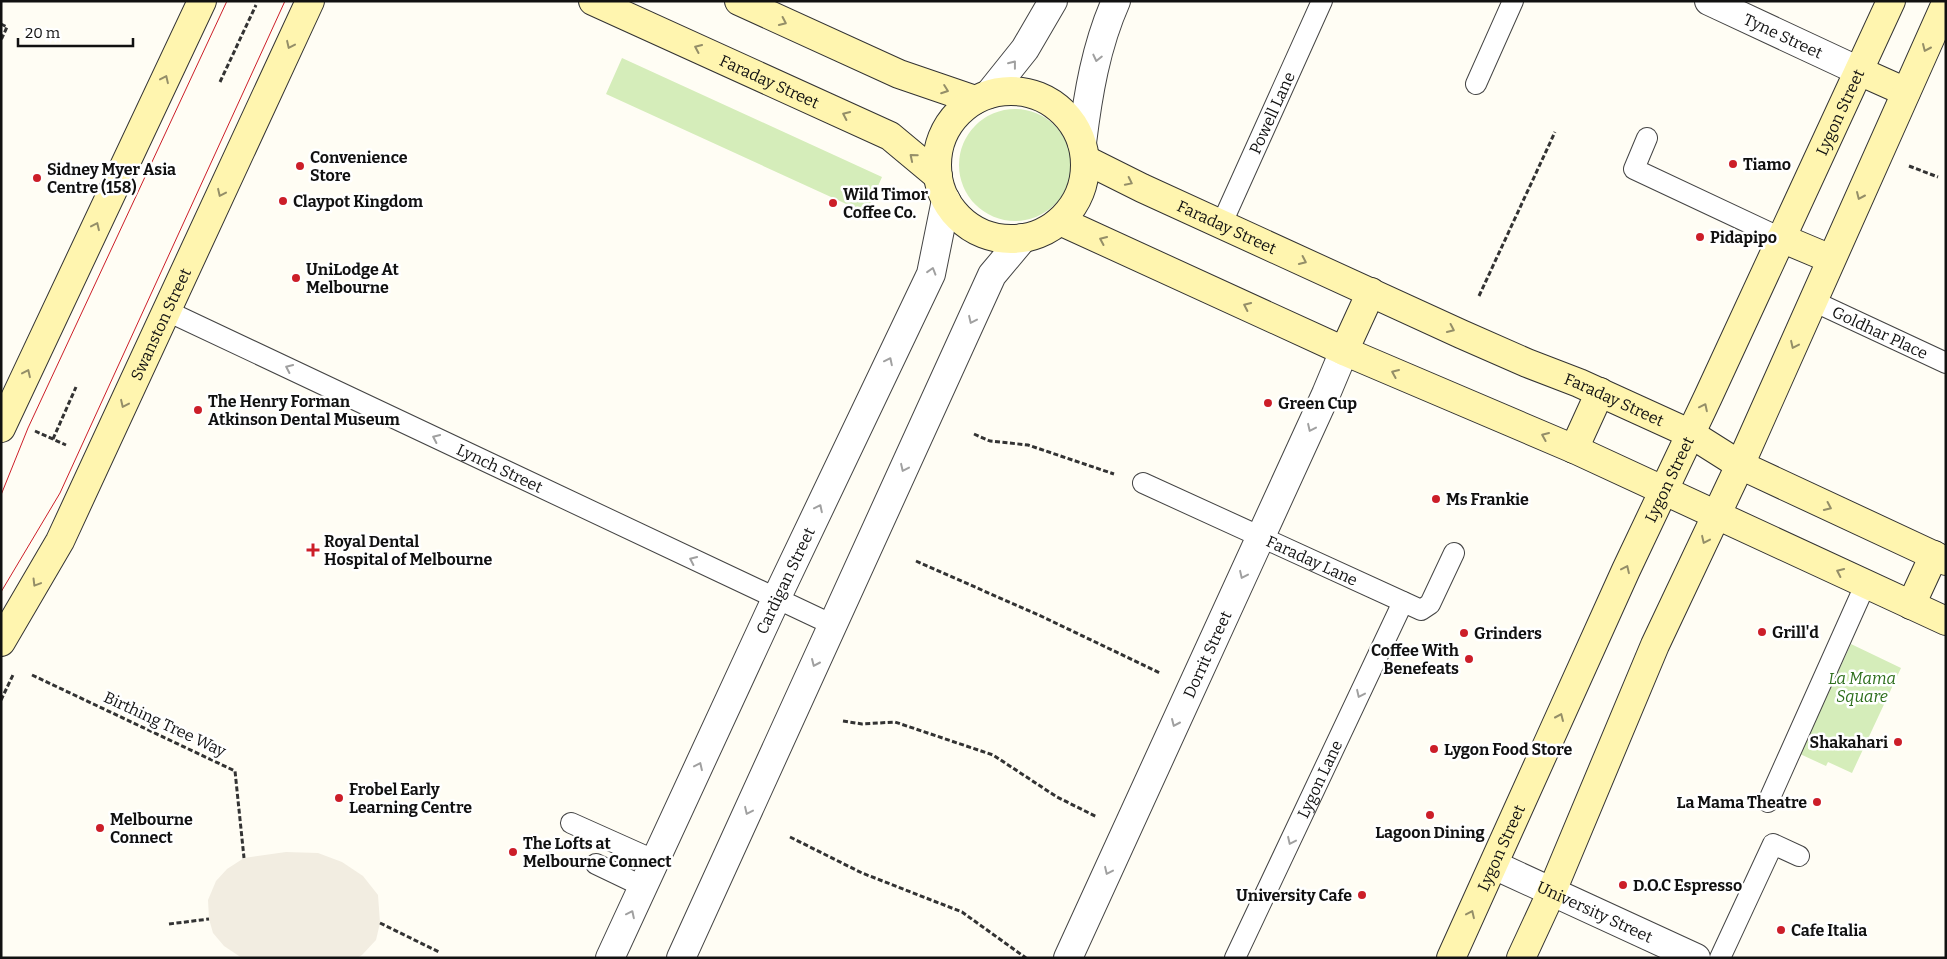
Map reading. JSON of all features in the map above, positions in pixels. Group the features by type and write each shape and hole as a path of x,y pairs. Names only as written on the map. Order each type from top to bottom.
{"street":[{"path":"1,428 202,1"},
{"name":"Swanston Street","path":"1,642 60,542 310,1"},
{"name":"Faraday Street","path":"593,1 890,136 942,188"},
{"path":"739,1 899,74 982,97 1012,91 1042,98 1056,106 1072,122 1084,151"},
{"path":"1053,1 1025,49 982,97 957,114 945,133 938,154 942,188 959,218 978,231 1000,238 1023,238 1042,232 1060,221 1074,204 1084,183 1087,101 1101,41 1116,1"},
{"name":"Tyne Street","path":"1709,1 1859,71"},
{"name":"Lygon Street","path":"1451,958 1603,619 1691,434 1891,1"},
{"path":"1521,958 1552,891 1655,645 1740,465 1946,3"},
{"path":"1859,71 1906,92"},
{"name":"Faraday Street","path":"1084,151 1142,188 1518,359 1600,392 1691,434 1740,465 1940,558 1911,604"},
{"name":"Cardigan Street","path":"610,958 776,599 932,274 942,188"},
{"path":"1060,221 1344,351 1574,449 1946,621"},
{"path":"681,958 992,276 1023,238"},
{"path":"1781,238 1832,259"},
{"path":"1344,351 1370,292"},
{"name":"Dorrit Street","path":"1068,958 1344,351"},
{"path":"1574,449 1600,392"},
{"name":"University Street","path":"1494,865 1696,958"}],"lane":[{"name":"Powell Lane","path":"1222,223 1322,1"},
{"path":"1476,84 1513,1"},
{"path":"1647,138 1634,169 1781,238"},
{"name":"Goldhar Place","path":"1813,301 1946,363"},
{"name":"Lynch Street","path":"167,310 833,625"},
{"name":"Faraday Lane","path":"1143,483 1421,610 1430,604 1454,553"},
{"path":"1768,802 1866,583"},
{"name":"Lygon Lane","path":"1236,958 1403,602"},
{"path":"571,823 656,860"},
{"path":"1720,958 1773,844 1799,856"},
{"path":"596,864 644,887"}],"path":[{"path":"220,82 256,5"},
{"path":"1,24 7,26 1,40"},
{"path":"1479,296 1555,132"},
{"path":"53,439 76,387"},
{"path":"28,428 70,447"},
{"path":"974,434 990,441 1028,445 1143,483"},
{"path":"916,561 1043,617 1168,677"},
{"name":"Birthing Tree Way","path":"32,675 236,771 244,858"},
{"path":"843,721 862,724 895,722 994,755 1058,798 1102,819"},
{"path":"790,837 862,873 962,912 1026,958"},
{"path":"169,924 209,919"},
{"path":"380,923 439,952"}],"green space":[{"path":"622,58 882,177 866,213 606,94"},
{"path":"1015,109 1037,113 1055,125 1067,143 1071,165 1067,187 1055,205 1037,217 1015,221 993,217 975,205 963,187 959,165 963,143 975,125 993,113"},
{"name":"La Mama Square","path":"1851,644 1901,668 1852,773 1828,762 1826,766 1800,754"}],"shaded area":[{"path":"286,852 318,853 342,862 363,876 378,895 380,923 376,940 362,955 357,958 242,958 224,946 213,933 209,919 208,900 216,881 227,869 244,858"}],"tram line":[{"path":"1,495 28,428 227,1"},
{"path":"1,592 60,493 285,1"}],"place":[{"name":"Tiamo","path":"1733,164"},
{"name":"Convenience Store","path":"300,166"},
{"name":"Sidney Myer Asia Centre (158)","path":"37,178"},
{"name":"Claypot Kingdom","path":"283,201"},
{"name":"Wild Timor Coffee Co.","path":"833,203"},
{"name":"Pidapipo","path":"1700,237"},
{"name":"UniLodge At Melbourne","path":"296,278"},
{"name":"Green Cup","path":"1268,403"},
{"name":"The Henry Forman Atkinson Dental Museum","path":"198,410"},
{"name":"Ms Frankie","path":"1436,499"},
{"name":"Royal Dental Hospital of Melbourne","path":"313,550"},
{"name":"Grill'd","path":"1762,632"},
{"name":"Grinders","path":"1464,633"},
{"name":"Coffee With Benefeats","path":"1469,659"},
{"name":"Shakahari","path":"1898,742"},
{"name":"Lygon Food Store","path":"1434,749"},
{"name":"Frobel Early Learning Centre","path":"339,798"},
{"name":"La Mama Theatre","path":"1817,802"},
{"name":"Lagoon Dining","path":"1430,815"},
{"name":"Melbourne Connect","path":"100,828"},
{"name":"The Lofts at Melbourne Connect","path":"513,852"},
{"name":"D.O.C Espresso","path":"1623,885"},
{"name":"University Cafe","path":"1362,895"},
{"name":"Cafe Italia","path":"1781,930"}]}
